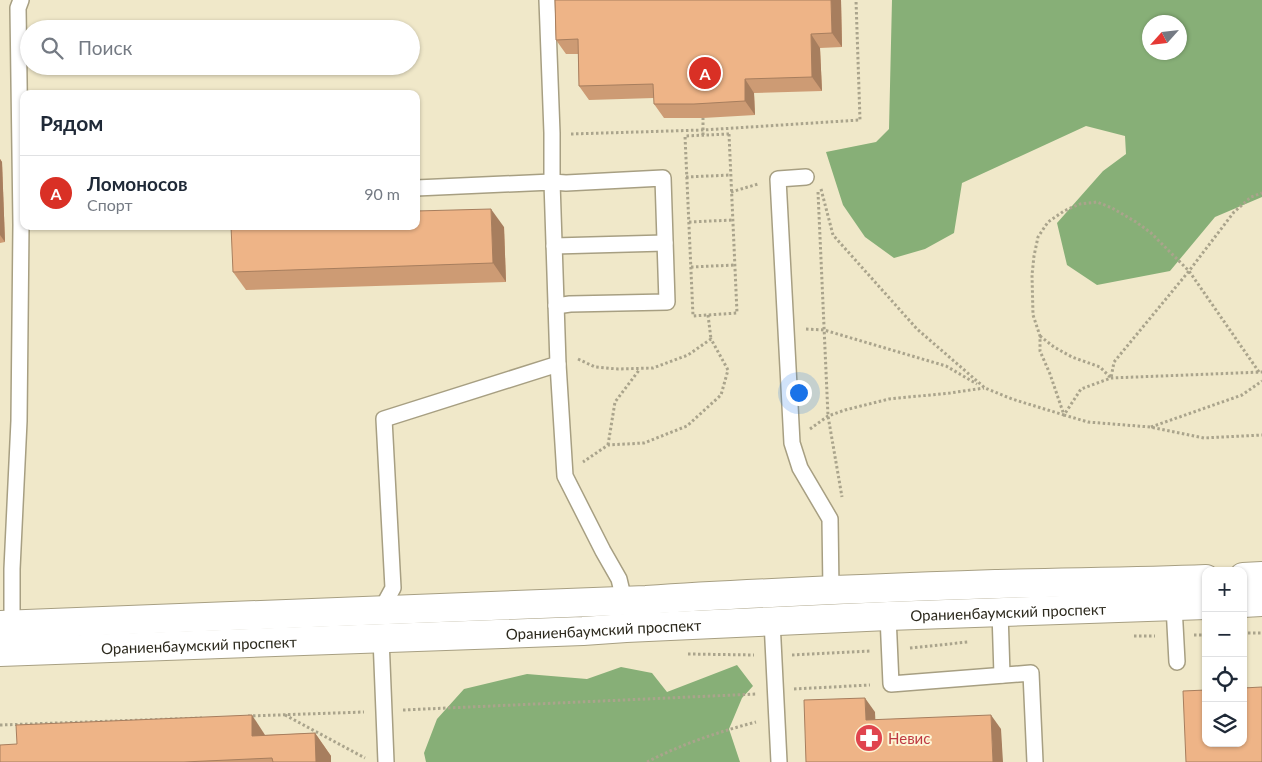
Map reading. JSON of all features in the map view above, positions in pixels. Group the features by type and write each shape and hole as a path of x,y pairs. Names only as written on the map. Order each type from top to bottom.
{"main road":[{"path":"1247,577 1262,576"},
{"name":"Ораниенбаумский проспект","path":"7,651 583,631 1000,612 1174,593 1202,581"},
{"name":"Ораниенбаумский проспект","path":"6,625 998,584 1174,593 1202,604"},
{"path":"998,584 1000,612"},
{"path":"624,600 626,628"},
{"path":"1247,603 1262,602"},
{"path":"381,638 382,610"},
{"path":"6,625 7,651"}],"lane":[{"path":"20,95 18,8 21,0"},
{"path":"547,0 557,347 565,476 619,579 624,600"},
{"path":"806,177 778,179 792,443 800,468 830,519 831,591"},
{"path":"420,188 663,178 667,302 556,306"},
{"path":"6,625 12,569 19,421 23,230"},
{"path":"554,246 665,243"},
{"path":"382,610 393,588 384,419 558,364"},
{"path":"1174,593 1177,662"},
{"path":"1000,612 1002,675"},
{"path":"888,616 891,684 1031,673 1035,762"},
{"path":"772,621 778,762"},
{"path":"381,638 386,762"}],"path":[{"path":"552,133 563,135 703,130 860,120 856,0"},
{"path":"703,118 703,135"},
{"path":"730,134 730,175 737,312 693,316 685,136 730,134"},
{"path":"686,177 730,175"},
{"path":"731,192 778,179"},
{"path":"842,499 828,416 819,187 834,235 917,329 984,388"},
{"path":"1111,378 1114,362 1234,212 1252,197 1262,194"},
{"path":"1064,415 1040,351 1040,336 1033,315 1032,275 1038,237 1048,222 1064,211 1080,204 1097,202 1112,208 1151,233 1189,270 1261,372"},
{"path":"689,222 733,220"},
{"path":"691,267 735,265"},
{"path":"565,476 608,445 644,443 687,426 721,395 728,370 711,339 708,315"},
{"path":"786,328 824,330 946,366 984,388 1012,399 1088,422 1150,427 1204,438 1262,435"},
{"path":"1040,336 1054,347 1072,357 1100,366 1111,378"},
{"path":"557,347 572,357 595,366 640,369 654,368 688,355 711,339"},
{"path":"608,445 615,402 640,369"},
{"path":"1064,415 1081,389 1111,378 1261,372"},
{"path":"1150,427 1242,396 1262,380"},
{"path":"792,443 828,416 845,410 889,399 984,388"},
{"path":"1247,633 1262,633"},
{"path":"245,716 775,693 784,690 891,684"},
{"path":"284,715 372,762"},
{"path":"647,762 669,750 718,732 776,716"},
{"path":"0,725 206,717"}],"green space":[{"path":"892,0 1262,0 1262,197 1215,217 1170,271 1097,285 1067,265 1057,223 1103,171 1126,154 1125,136 1086,126 962,183 954,233 925,249 894,258 865,237 843,205 826,152 876,142 889,129"},
{"path":"737,665 753,686 742,698 729,729 740,762 426,762 424,753 437,719 464,689 527,674 587,679 621,667 652,673 667,692"}],"building":[{"path":"555,0 831,0 832,33 811,34 812,77 745,79 745,101 654,104 653,84 579,86 578,39 556,40"},
{"path":"491,209 493,263 233,272 231,230 420,230 420,211"},
{"path":"1262,687 1262,762 1186,762 1183,691 1202,690 1202,747 1247,747 1247,688"},
{"path":"865,698 866,720 991,715 993,762 806,762 804,700"},
{"path":"252,715 252,736 315,733 316,762 273,762 272,758 184,762 0,762 0,745 17,744 16,725"}],"place":[{"name":"Ломоносов","path":"705,73"},
{"name":"Невис","path":"869,738"}]}
